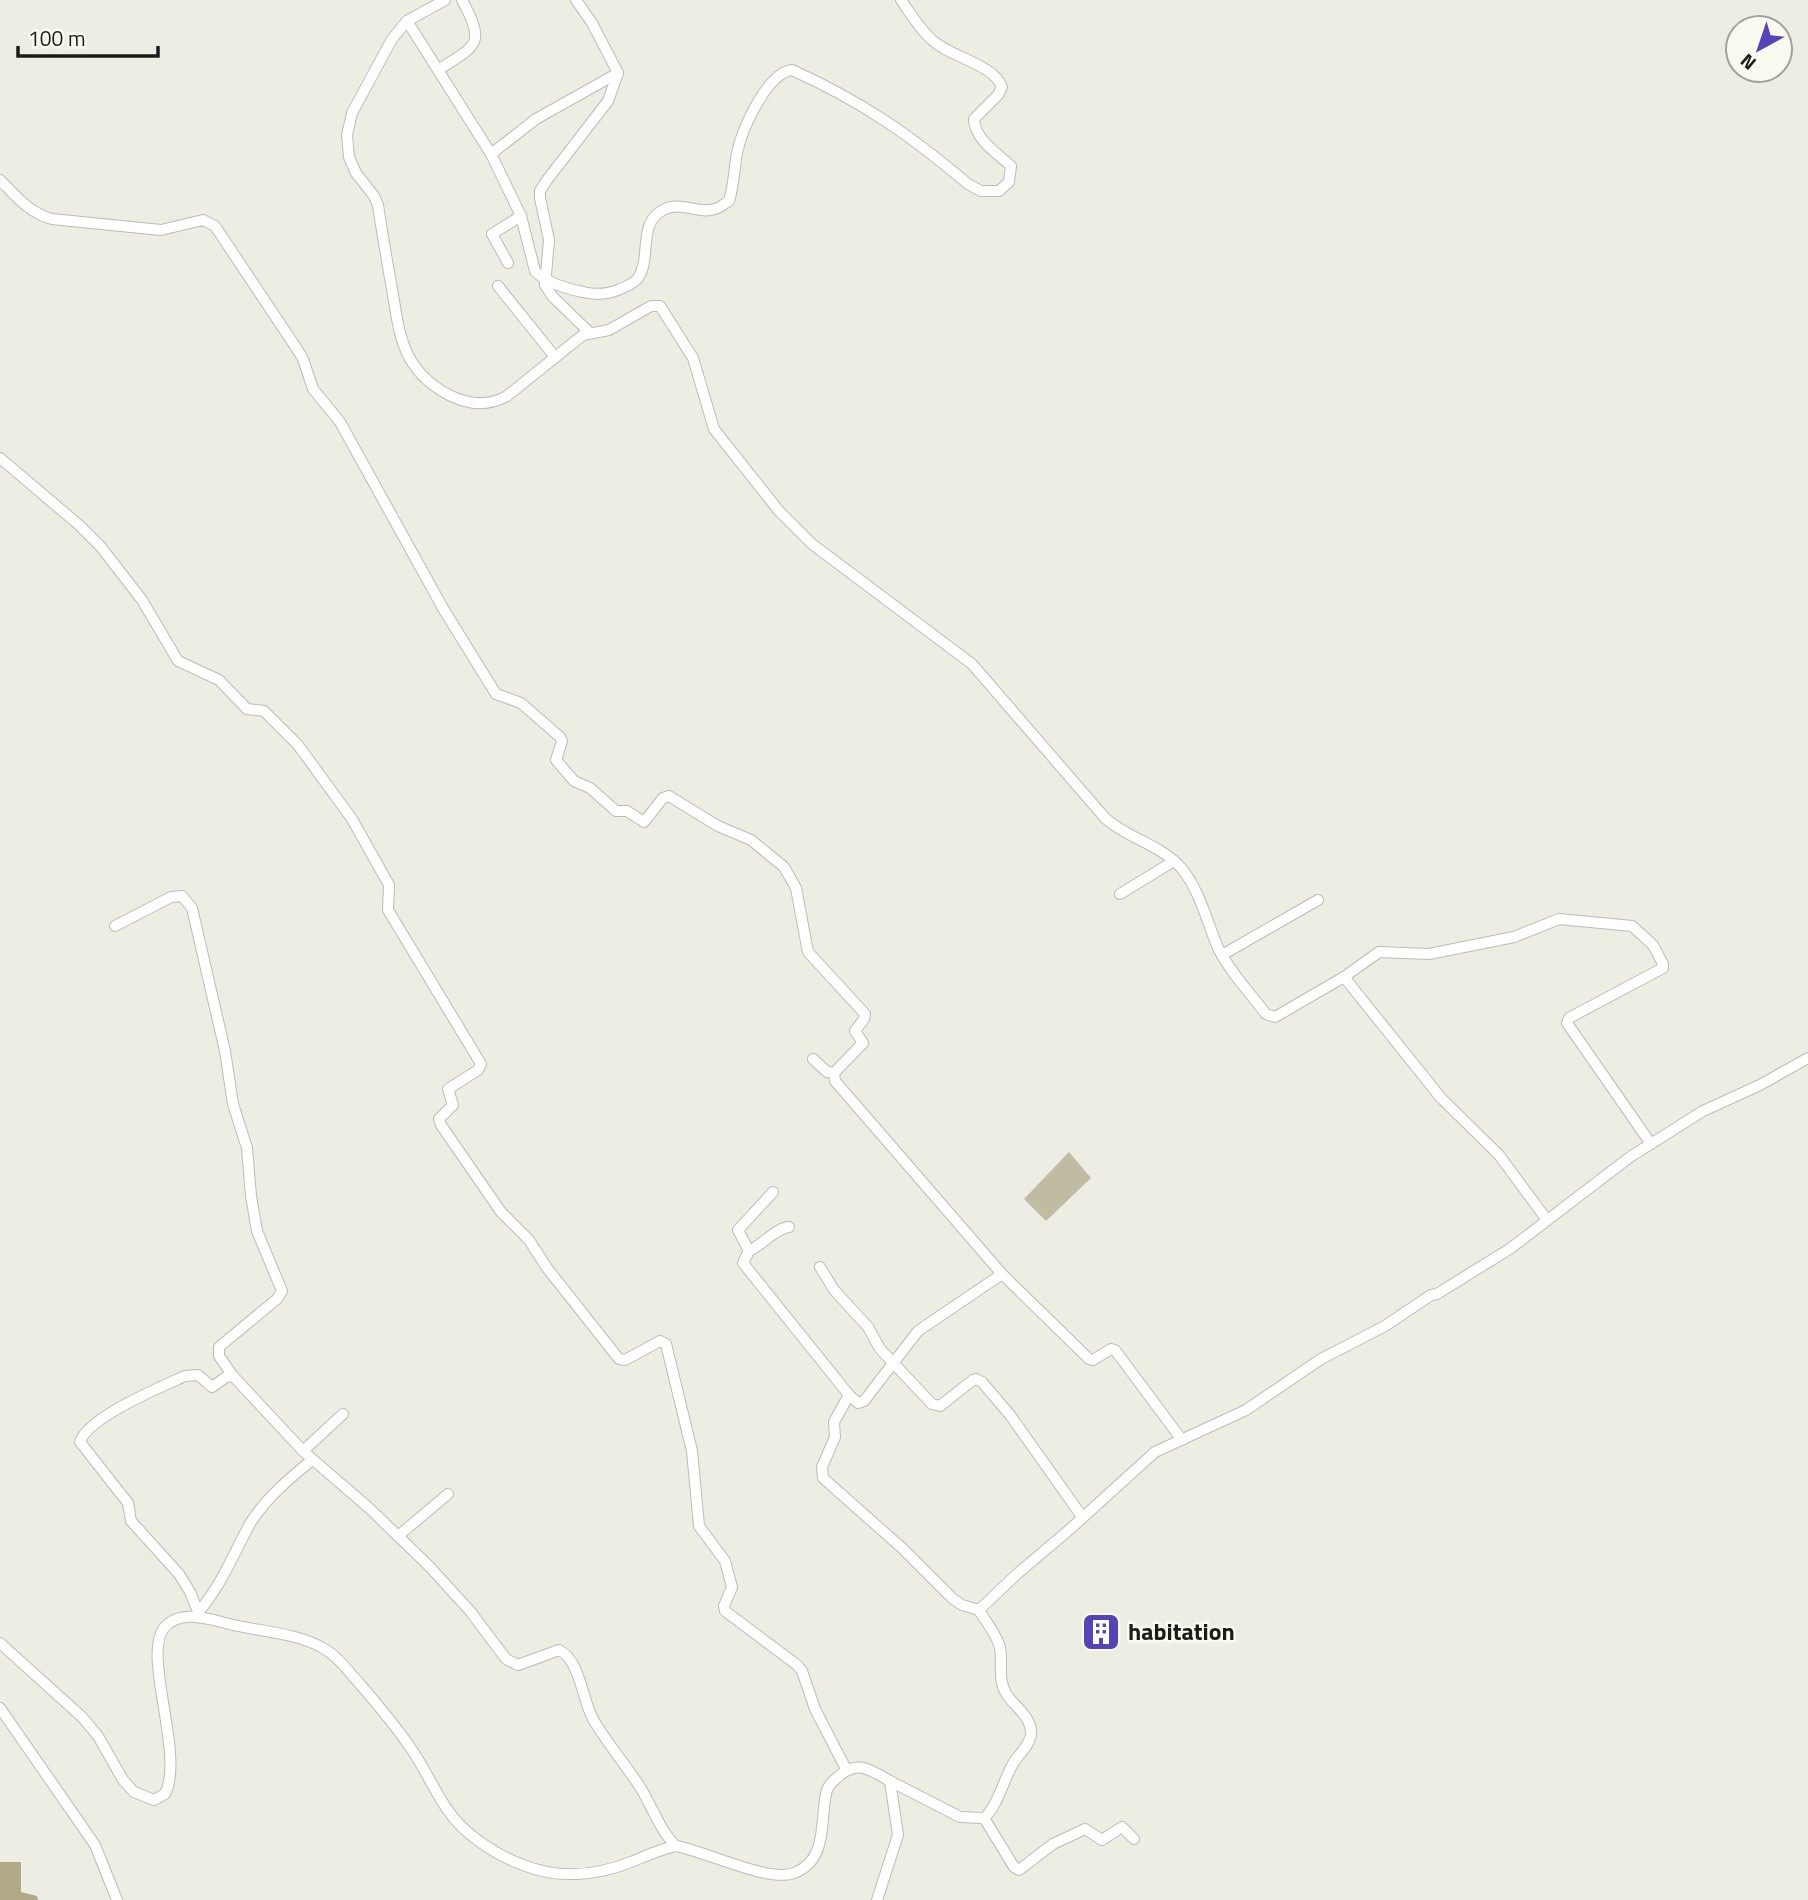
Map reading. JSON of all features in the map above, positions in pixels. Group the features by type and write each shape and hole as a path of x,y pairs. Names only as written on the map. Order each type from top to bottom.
{"street":[{"path":"445,0 407,21 392,39 352,113 347,135 347,147 353,166 378,205 397,321 408,356 424,376 443,392 460,400 487,404 507,396 589,332 609,330 651,306 662,309 693,358 714,429 796,529 812,544 972,664 1105,818 1115,827 1154,847 1174,861 1188,877 1222,955 1270,1017 1275,1017 1344,977 1379,952 1429,954 1514,937 1553,920 1632,926 1653,945 1663,968 1569,1018 1567,1023 1651,1144"},
{"path":"438,70 469,49 476,38 473,21 462,0"},
{"path":"576,0 593,23 618,74 608,102 540,191 549,240 545,285 552,296 589,332"},
{"path":"407,21 491,154 521,216 535,271 569,289 593,294 616,291 636,281 642,268 647,232 654,217 663,210 678,205 703,211 715,209 729,201 734,185 737,152 746,126 767,88 786,71 792,70 858,102 900,129 968,184 981,191 999,191 1009,182 1011,166 981,138 974,127 974,119 998,95 1002,87 999,79 947,52 932,40 901,0"},
{"path":"491,154 536,119 618,74"},
{"path":"0,180 28,209 52,219 161,230 197,220 215,226 297,349 313,389 340,422 444,610 496,694 521,703 561,737 556,760 574,781 590,789 617,812 627,811 644,822 663,797 669,796 718,826 751,840 790,874 796,888 808,952 865,1016 855,1031 863,1043 834,1073"},
{"path":"508,263 492,236 521,216"},
{"path":"498,286 555,357"},
{"path":"0,458 79,525 107,553 142,600 178,661 219,680 247,709 261,709 284,730 358,828 389,885 388,910 481,1064 478,1070 448,1089 453,1105 439,1119 441,1125 500,1212 529,1240 547,1268 618,1359 625,1360 660,1341 666,1344 693,1458 699,1526 725,1560 732,1587 724,1606 725,1611 797,1664 815,1709 846,1769"},
{"path":"1120,894 1174,861"},
{"path":"115,926 171,897 182,897 192,908 225,1051 233,1104 247,1148 257,1231 282,1291 278,1299 217,1350 219,1356 233,1376 303,1451 398,1536 470,1611 512,1664 524,1664 559,1650 567,1654 583,1686 593,1719 640,1788 668,1838 676,1846 774,1876 795,1873 807,1866 817,1852 823,1829 827,1788 846,1769 873,1770 960,1817 984,1818"},
{"path":"1222,955 1318,900"},
{"path":"1344,977 1441,1098 1499,1155 1548,1220"},
{"path":"979,1610 1017,1573 1083,1518 1155,1452 1246,1410 1321,1359 1385,1326 1431,1295 1437,1294 1511,1248 1630,1157 1703,1111 1760,1086 1808,1058"},
{"path":"813,1059 827,1072 834,1073"},
{"path":"834,1073 835,1081 1002,1273 1089,1359 1093,1360 1111,1349 1115,1350 1182,1440"},
{"path":"749,1251 738,1230 773,1192"},
{"path":"789,1227 784,1227 749,1251 744,1265 858,1404 864,1401 892,1362 923,1326 1002,1273"},
{"path":"820,1267 834,1290 868,1326 878,1346 932,1404 938,1407 976,1379 982,1382 1010,1415 1083,1518"},
{"path":"199,1614 179,1574 131,1521 128,1503 82,1448 80,1442 85,1433 113,1411 185,1376 198,1375 212,1387 226,1377 233,1376"},
{"path":"849,1395 834,1422 835,1437 822,1468 823,1478 894,1539 953,1599 979,1610 1000,1647 1000,1674 1006,1694 1030,1724 1031,1736 998,1793 994,1807 984,1818"},
{"path":"303,1451 342,1414"},
{"path":"199,1614 232,1561 252,1521 278,1489 312,1460"},
{"path":"398,1536 448,1493"},
{"path":"0,1643 82,1717 97,1735 123,1780 134,1792 154,1800 165,1794 170,1778 166,1721 156,1654 158,1639 171,1621 199,1614 311,1642 323,1648 337,1659 390,1719 448,1812 461,1826 520,1864 543,1872 582,1874 610,1870 676,1846"},
{"path":"0,1709 95,1845 117,1900"},
{"path":"877,1900 898,1835 890,1781"},
{"path":"984,1818 1018,1870 1054,1844 1085,1829 1102,1840 1122,1827 1134,1839"}],"shaded area":[{"path":"1069,1152 1091,1178 1046,1221 1024,1199"},
{"path":"0,1862 21,1862 21,1892 37,1896 38,1900 0,1900"}],"place":[{"name":"habitation","path":"1101,1632"}]}
